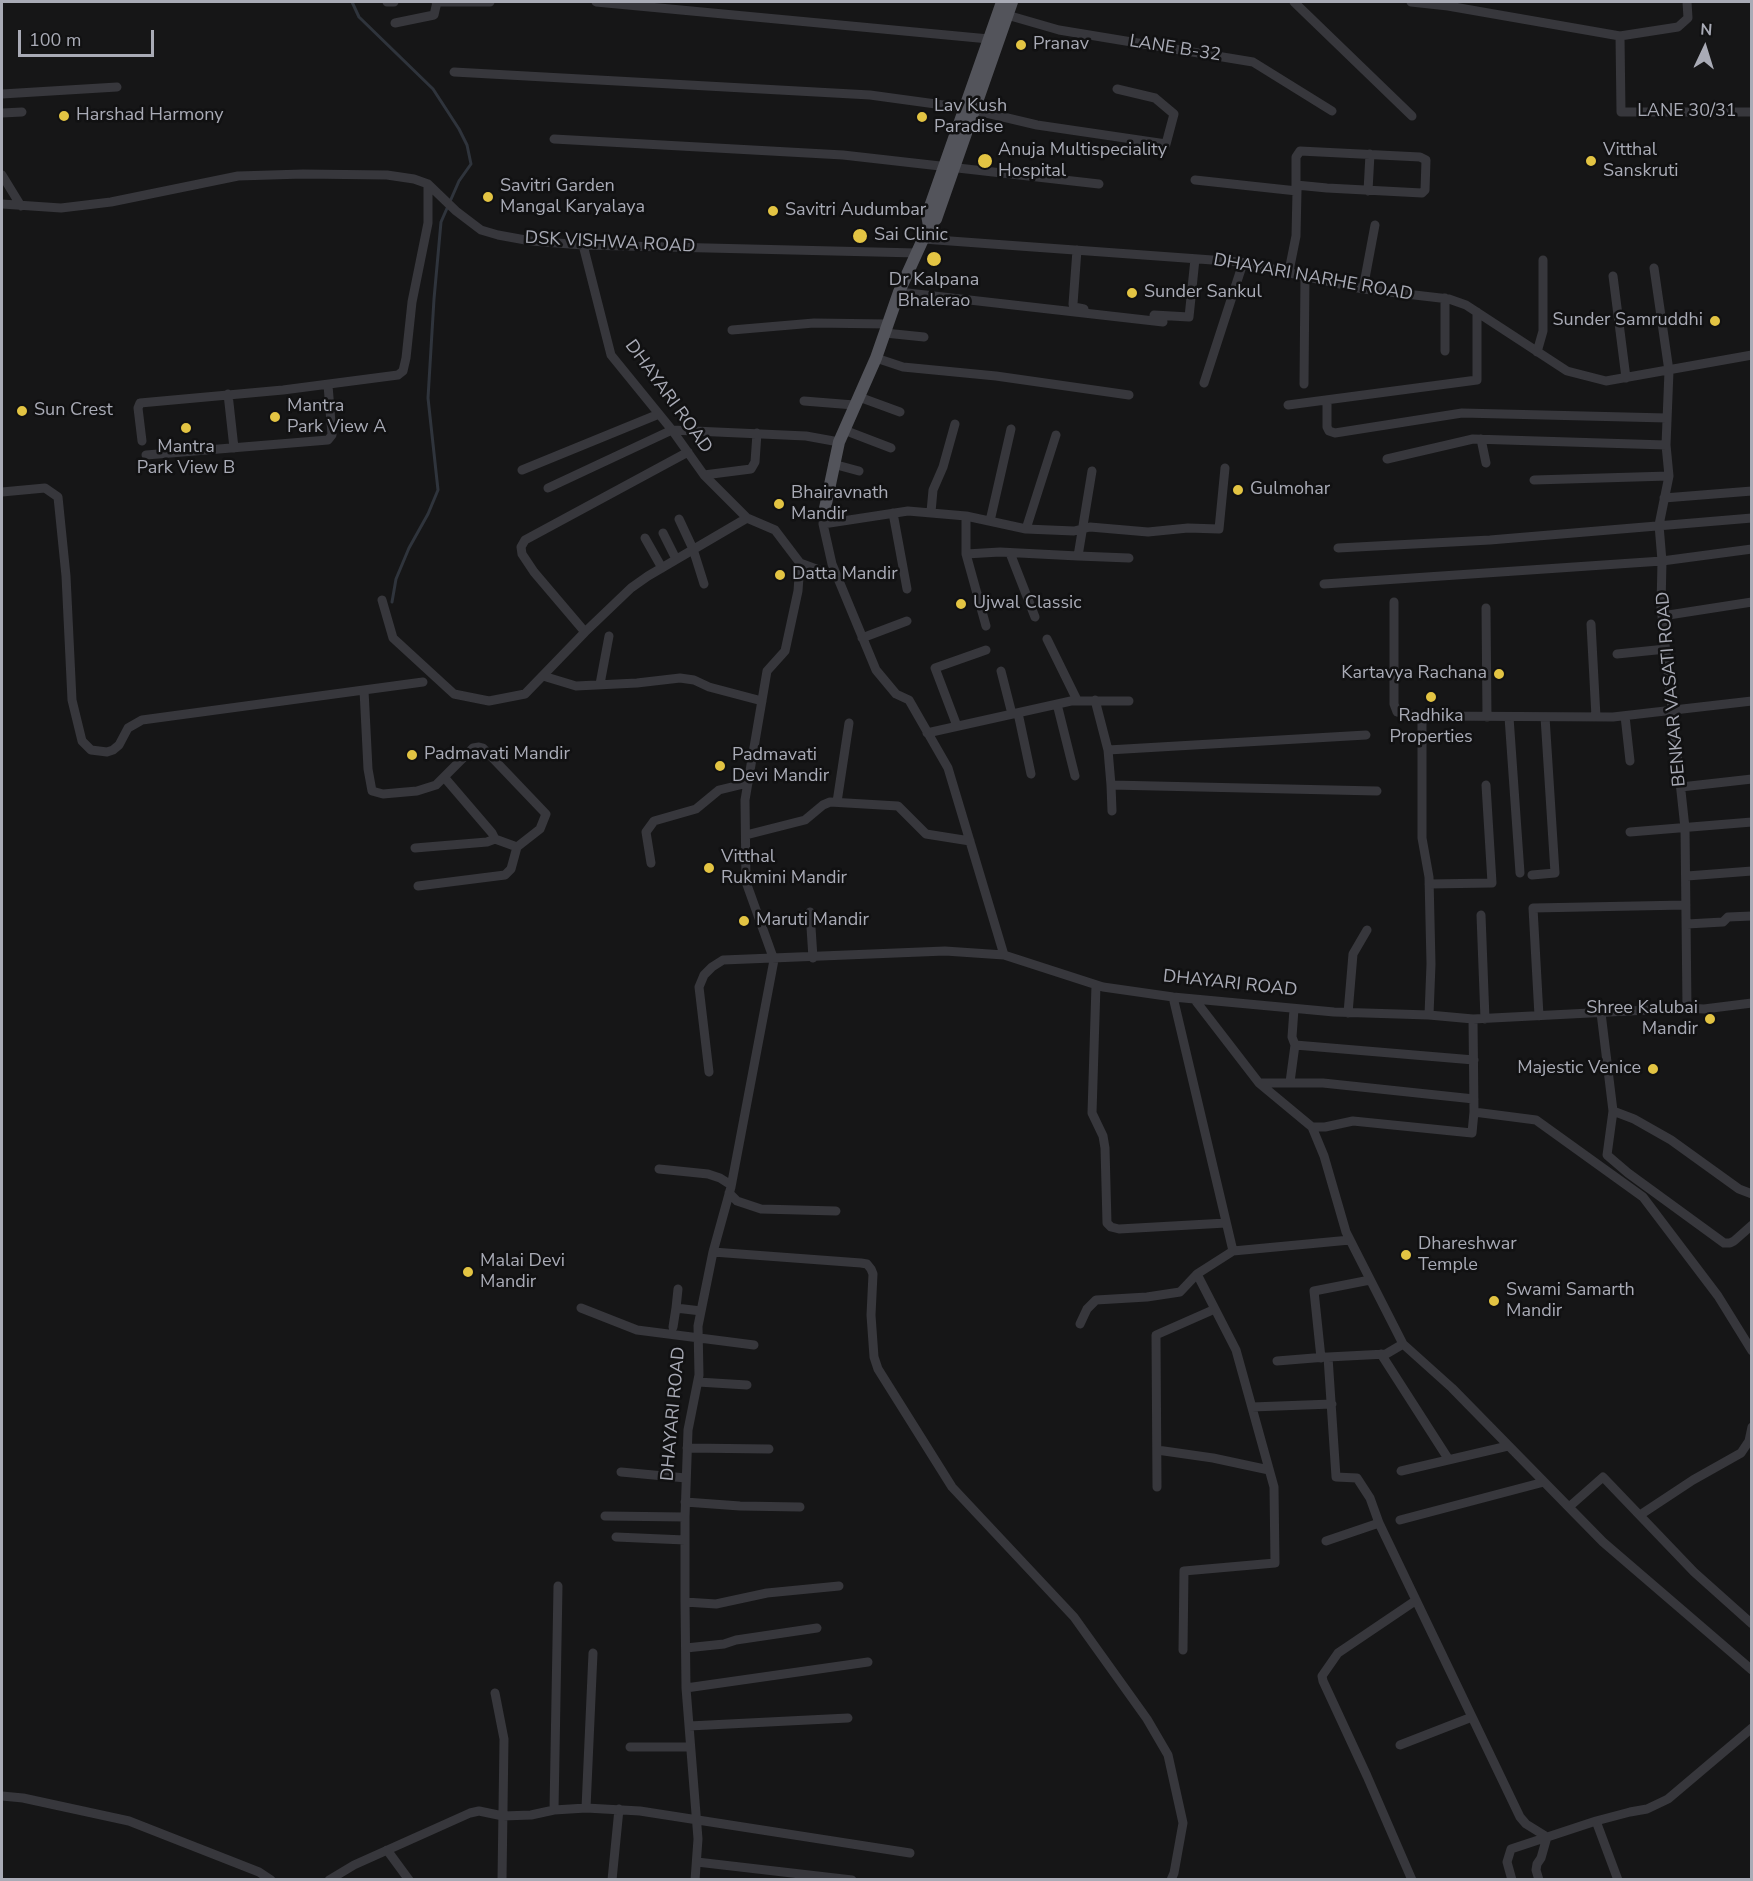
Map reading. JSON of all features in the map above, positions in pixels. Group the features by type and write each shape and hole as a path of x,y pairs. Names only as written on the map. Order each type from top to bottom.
{"main road":[{"path":"969,109 1002,2"},
{"path":"823,519 833,464 841,436 876,358 898,292 929,226 927,215 949,167 969,109 1012,2"}],"street":[{"path":"395,23 434,15 436,2 490,2"},
{"path":"596,2 989,39"},
{"path":"1294,2 1412,116"},
{"path":"1411,2 1448,6 1620,36 1678,27 1688,18 1687,2"},
{"name":"LANE B-32","path":"1007,15 1059,30 1253,62 1332,111"},
{"name":"LANE 30/31","path":"1620,36 1621,112 1752,111"},
{"path":"454,72 870,95 969,109 1037,125 1166,144 1174,114 1155,98 1117,89"},
{"path":"2,94 117,87"},
{"path":"2,113 21,112"},
{"path":"554,139 843,155 1100,184"},
{"path":"1195,180 1296,188 1422,193 1425,190 1426,160 1370,154 1300,151 1296,157 1296,188 1296,236 1289,271"},
{"path":"1368,190 1370,154"},
{"name":"DSK VISHWA ROAD","path":"2,204 61,208 111,202 238,176 267,174 387,175 414,179 428,184 456,211 481,230 531,241 583,245 917,253"},
{"path":"2,175 21,206"},
{"path":"142,441 138,408 140,403 394,377 403,371 412,302 428,223 428,184"},
{"path":"1363,289 1376,225"},
{"name":"DHAYARI NARHE ROAD","path":"923,239 1243,263 1289,271 1363,289 1445,298 1466,305 1567,371 1606,381 1752,355"},
{"name":"DHAYARI ROAD","path":"583,245 611,355 672,430 704,476 747,518 775,530 801,563"},
{"path":"1077,250 1074,307 1186,318 1190,314 1195,259"},
{"path":"1537,352 1543,331 1543,260"},
{"path":"1204,383 1243,263"},
{"name":"BENKAR VASATI ROAD","path":"1654,268 1669,371 1666,446 1669,476 1659,525 1662,561 1662,616 1685,828 1687,1008"},
{"path":"1304,384 1305,275"},
{"path":"1613,276 1626,378"},
{"path":"898,292 1163,322"},
{"path":"1444,351 1445,298"},
{"path":"1288,405 1477,380 1477,312"},
{"path":"732,330 802,324 886,329 924,337"},
{"path":"876,358 903,368 996,376 1129,395"},
{"path":"146,455 330,440 332,435 328,385"},
{"path":"228,394 234,448"},
{"path":"1327,400 1327,427 1329,431 1335,433 1462,413 1667,418"},
{"path":"804,401 856,401 900,412"},
{"path":"522,470 658,414"},
{"path":"931,512 933,490 943,467 955,424"},
{"path":"990,520 1011,429"},
{"path":"548,488 672,430 841,436 891,447"},
{"path":"704,476 751,469 755,462 757,433"},
{"path":"1026,529 1056,435"},
{"path":"1387,459 1473,439 1666,446"},
{"path":"1482,439 1486,463"},
{"path":"585,632 534,572 520,547 525,540 688,452"},
{"path":"833,464 859,471"},
{"path":"1004,955 948,768 909,700 896,694 876,670 832,564 823,519 908,511 966,516 1026,529 1074,531 1084,527 1148,532 1188,528 1219,529 1225,468"},
{"path":"1078,556 1092,471"},
{"path":"1534,480 1669,476"},
{"path":"2,492 45,488 58,496 66,576 72,700 82,741 91,750 106,752 113,750 119,745 128,728 142,720 423,682"},
{"path":"1664,498 1752,491"},
{"path":"894,513 906,589"},
{"path":"966,516 966,554 986,626"},
{"path":"382,600 393,638 454,694 489,701 525,694 631,588 747,518"},
{"path":"1338,548 1490,540 1752,518"},
{"path":"679,519 693,549 704,585"},
{"path":"663,533 676,559"},
{"path":"645,538 662,568"},
{"path":"1324,584 1662,561 1752,549"},
{"path":"966,554 990,552 1129,558"},
{"path":"1010,553 1035,617"},
{"path":"709,1072 699,987 704,975 723,960 774,960 746,882 746,800 767,671 785,651 798,591 801,563 838,577"},
{"path":"1394,602 1394,704 1396,712 1422,716 1596,717 1625,716 1752,701"},
{"path":"1662,616 1752,602"},
{"path":"1486,608 1487,717"},
{"path":"862,638 907,621"},
{"path":"1591,624 1596,717"},
{"path":"600,684 609,636"},
{"path":"1047,639 1077,700"},
{"path":"1617,654 1666,649"},
{"path":"957,726 935,668 986,650"},
{"path":"1001,671 1031,774"},
{"path":"543,676 576,686 680,678 694,680 709,687 762,701"},
{"path":"364,690 368,769 372,791 382,794 417,791 436,785 473,748 483,748 546,814 540,829 517,847 511,869 505,875 418,886"},
{"path":"927,733 1077,700 1129,701"},
{"path":"1095,700 1108,750 1112,811"},
{"path":"1057,704 1075,776"},
{"path":"1422,716 1422,838 1429,884 1431,964 1429,1015"},
{"path":"1625,716 1630,761"},
{"path":"1509,717 1520,873"},
{"path":"1532,875 1555,873 1545,717"},
{"path":"837,802 849,723"},
{"path":"1108,750 1366,735"},
{"path":"444,777 495,839"},
{"path":"1681,787 1752,779"},
{"path":"651,863 646,832 654,821 696,809 719,790 748,783"},
{"path":"1111,785 1377,791"},
{"path":"1429,884 1492,883 1486,785"},
{"path":"746,835 805,820 823,805 837,802 898,806 926,834 970,841"},
{"path":"1630,832 1752,822"},
{"path":"416,848 487,842 495,839 517,847"},
{"path":"1687,876 1752,871"},
{"path":"1539,1016 1533,908 1686,905"},
{"path":"810,912 813,958"},
{"path":"1481,915 1485,1019"},
{"path":"1687,924 1723,922 1728,917 1752,916"},
{"path":"1348,1013 1353,954 1367,930"},
{"name":"DHAYARI ROAD","path":"695,1880 698,1839 686,1688 685,1517 688,1430 698,1382 698,1337 701,1311 713,1252 730,1189 774,960 945,951 1004,955 1096,985 1173,997 1348,1013 1429,1015 1473,1019 1704,1009 1752,1003"},
{"path":"1096,985 1092,1113 1103,1136 1105,1148 1107,1223 1119,1229 1226,1222"},
{"path":"1173,997 1233,1251"},
{"path":"1195,1000 1259,1083 1312,1127 1324,1156 1346,1232 1403,1344 1452,1388 1603,1542 1750,1666"},
{"path":"1290,1082 1295,1045 1292,1037 1294,1009"},
{"path":"1601,1013 1613,1111 1607,1155 1724,1243 1730,1243 1751,1227"},
{"path":"1312,1127 1325,1127 1353,1121 1472,1133 1474,1112 1473,1019"},
{"path":"1295,1045 1474,1060"},
{"path":"1259,1083 1323,1083 1474,1099"},
{"path":"1613,1111 1634,1119 1671,1140 1739,1189 1752,1194"},
{"path":"1474,1112 1536,1120 1643,1197 1718,1296 1752,1351"},
{"path":"659,1169 708,1174 720,1178 737,1201 760,1209 836,1211"},
{"path":"1080,1324 1087,1309 1096,1300 1147,1297 1180,1292 1197,1275 1233,1251 1350,1240"},
{"path":"713,1252 861,1263 867,1264 871,1269 873,1274 870,1315 874,1357 878,1370 951,1487 1079,1623 1147,1719 1168,1755 1183,1823 1171,1880"},
{"path":"1184,1650 1184,1570 1275,1563 1274,1487 1236,1350 1197,1275"},
{"path":"1370,1280 1314,1291 1332,1404 1336,1477 1357,1478 1370,1498 1415,1601 1520,1817 1526,1824 1546,1837"},
{"path":"673,1327 678,1289"},
{"path":"581,1308 637,1330 754,1345"},
{"path":"676,1308 701,1311"},
{"path":"1157,1487 1156,1335 1215,1309"},
{"path":"1277,1361 1386,1354 1403,1344"},
{"path":"1381,1354 1449,1460"},
{"path":"698,1382 747,1385"},
{"path":"1252,1407 1332,1404"},
{"path":"1640,1515 1693,1479 1741,1453 1749,1441 1752,1427"},
{"path":"1401,1471 1509,1446"},
{"path":"687,1448 769,1449"},
{"path":"1156,1450 1213,1458 1269,1470"},
{"path":"621,1472 686,1478"},
{"path":"1569,1508 1603,1477 1694,1572 1752,1624"},
{"path":"1400,1520 1544,1482"},
{"path":"686,1502 800,1507"},
{"path":"605,1516 685,1517"},
{"path":"1326,1541 1379,1523"},
{"path":"616,1537 685,1540"},
{"path":"554,1810 558,1586"},
{"path":"685,1602 716,1604 767,1593 839,1586"},
{"path":"1412,1880 1322,1676 1338,1653 1415,1601"},
{"path":"686,1648 817,1628"},
{"path":"586,1808 593,1653"},
{"path":"686,1688 868,1662"},
{"path":"495,1693 504,1739 502,1880"},
{"path":"1400,1745 1472,1717"},
{"path":"689,1726 848,1718"},
{"path":"1512,1880 1507,1862 1511,1850 1596,1821 1647,1809 1668,1799 1752,1728"},
{"path":"630,1747 690,1747"},
{"path":"2,1796 23,1798 129,1821 259,1872 271,1880"},
{"path":"329,1880 354,1864 479,1811 503,1816 586,1808 619,1809 910,1853"},
{"path":"612,1880 619,1809"},
{"path":"1596,1821 1618,1880"},
{"path":"1539,1880 1537,1864 1541,1858 1546,1837"},
{"path":"387,1850 409,1880"},
{"path":"697,1862 852,1880"}],"waterway":[{"path":"352,2 359,17 433,89 459,129 467,145 471,164 459,181 441,222 428,398 438,490 396,579 392,602"}],"place":[{"name":"Pranav","path":"1021,45"},
{"name":"Harshad Harmony","path":"64,116"},
{"name":"Lav Kush Paradise","path":"922,117"},
{"name":"Anuja Multispeciality Hospital","path":"985,161"},
{"name":"Vitthal Sanskruti","path":"1591,161"},
{"name":"Savitri Garden Mangal Karyalaya","path":"488,197"},
{"name":"Savitri Audumbar","path":"773,211"},
{"name":"Sai Clinic","path":"860,236"},
{"name":"Dr Kalpana Bhalerao","path":"934,259"},
{"name":"Sunder Sankul","path":"1132,293"},
{"name":"Sunder Samruddhi","path":"1715,321"},
{"name":"Sun Crest","path":"22,411"},
{"name":"Mantra Park View A","path":"275,417"},
{"name":"Mantra Park View B","path":"186,428"},
{"name":"Gulmohar","path":"1238,490"},
{"name":"Bhairavnath Mandir","path":"779,504"},
{"name":"Datta Mandir","path":"780,575"},
{"name":"Ujwal Classic","path":"961,604"},
{"name":"Kartavya Rachana","path":"1499,674"},
{"name":"Radhika Properties","path":"1431,697"},
{"name":"Padmavati Mandir","path":"412,755"},
{"name":"Padmavati Devi Mandir","path":"720,766"},
{"name":"Vitthal Rukmini Mandir","path":"709,868"},
{"name":"Maruti Mandir","path":"744,921"},
{"name":"Shree Kalubai Mandir","path":"1710,1019"},
{"name":"Majestic Venice","path":"1653,1069"},
{"name":"Dhareshwar Temple","path":"1406,1255"},
{"name":"Malai Devi Mandir","path":"468,1272"},
{"name":"Swami Samarth Mandir","path":"1494,1301"}]}
